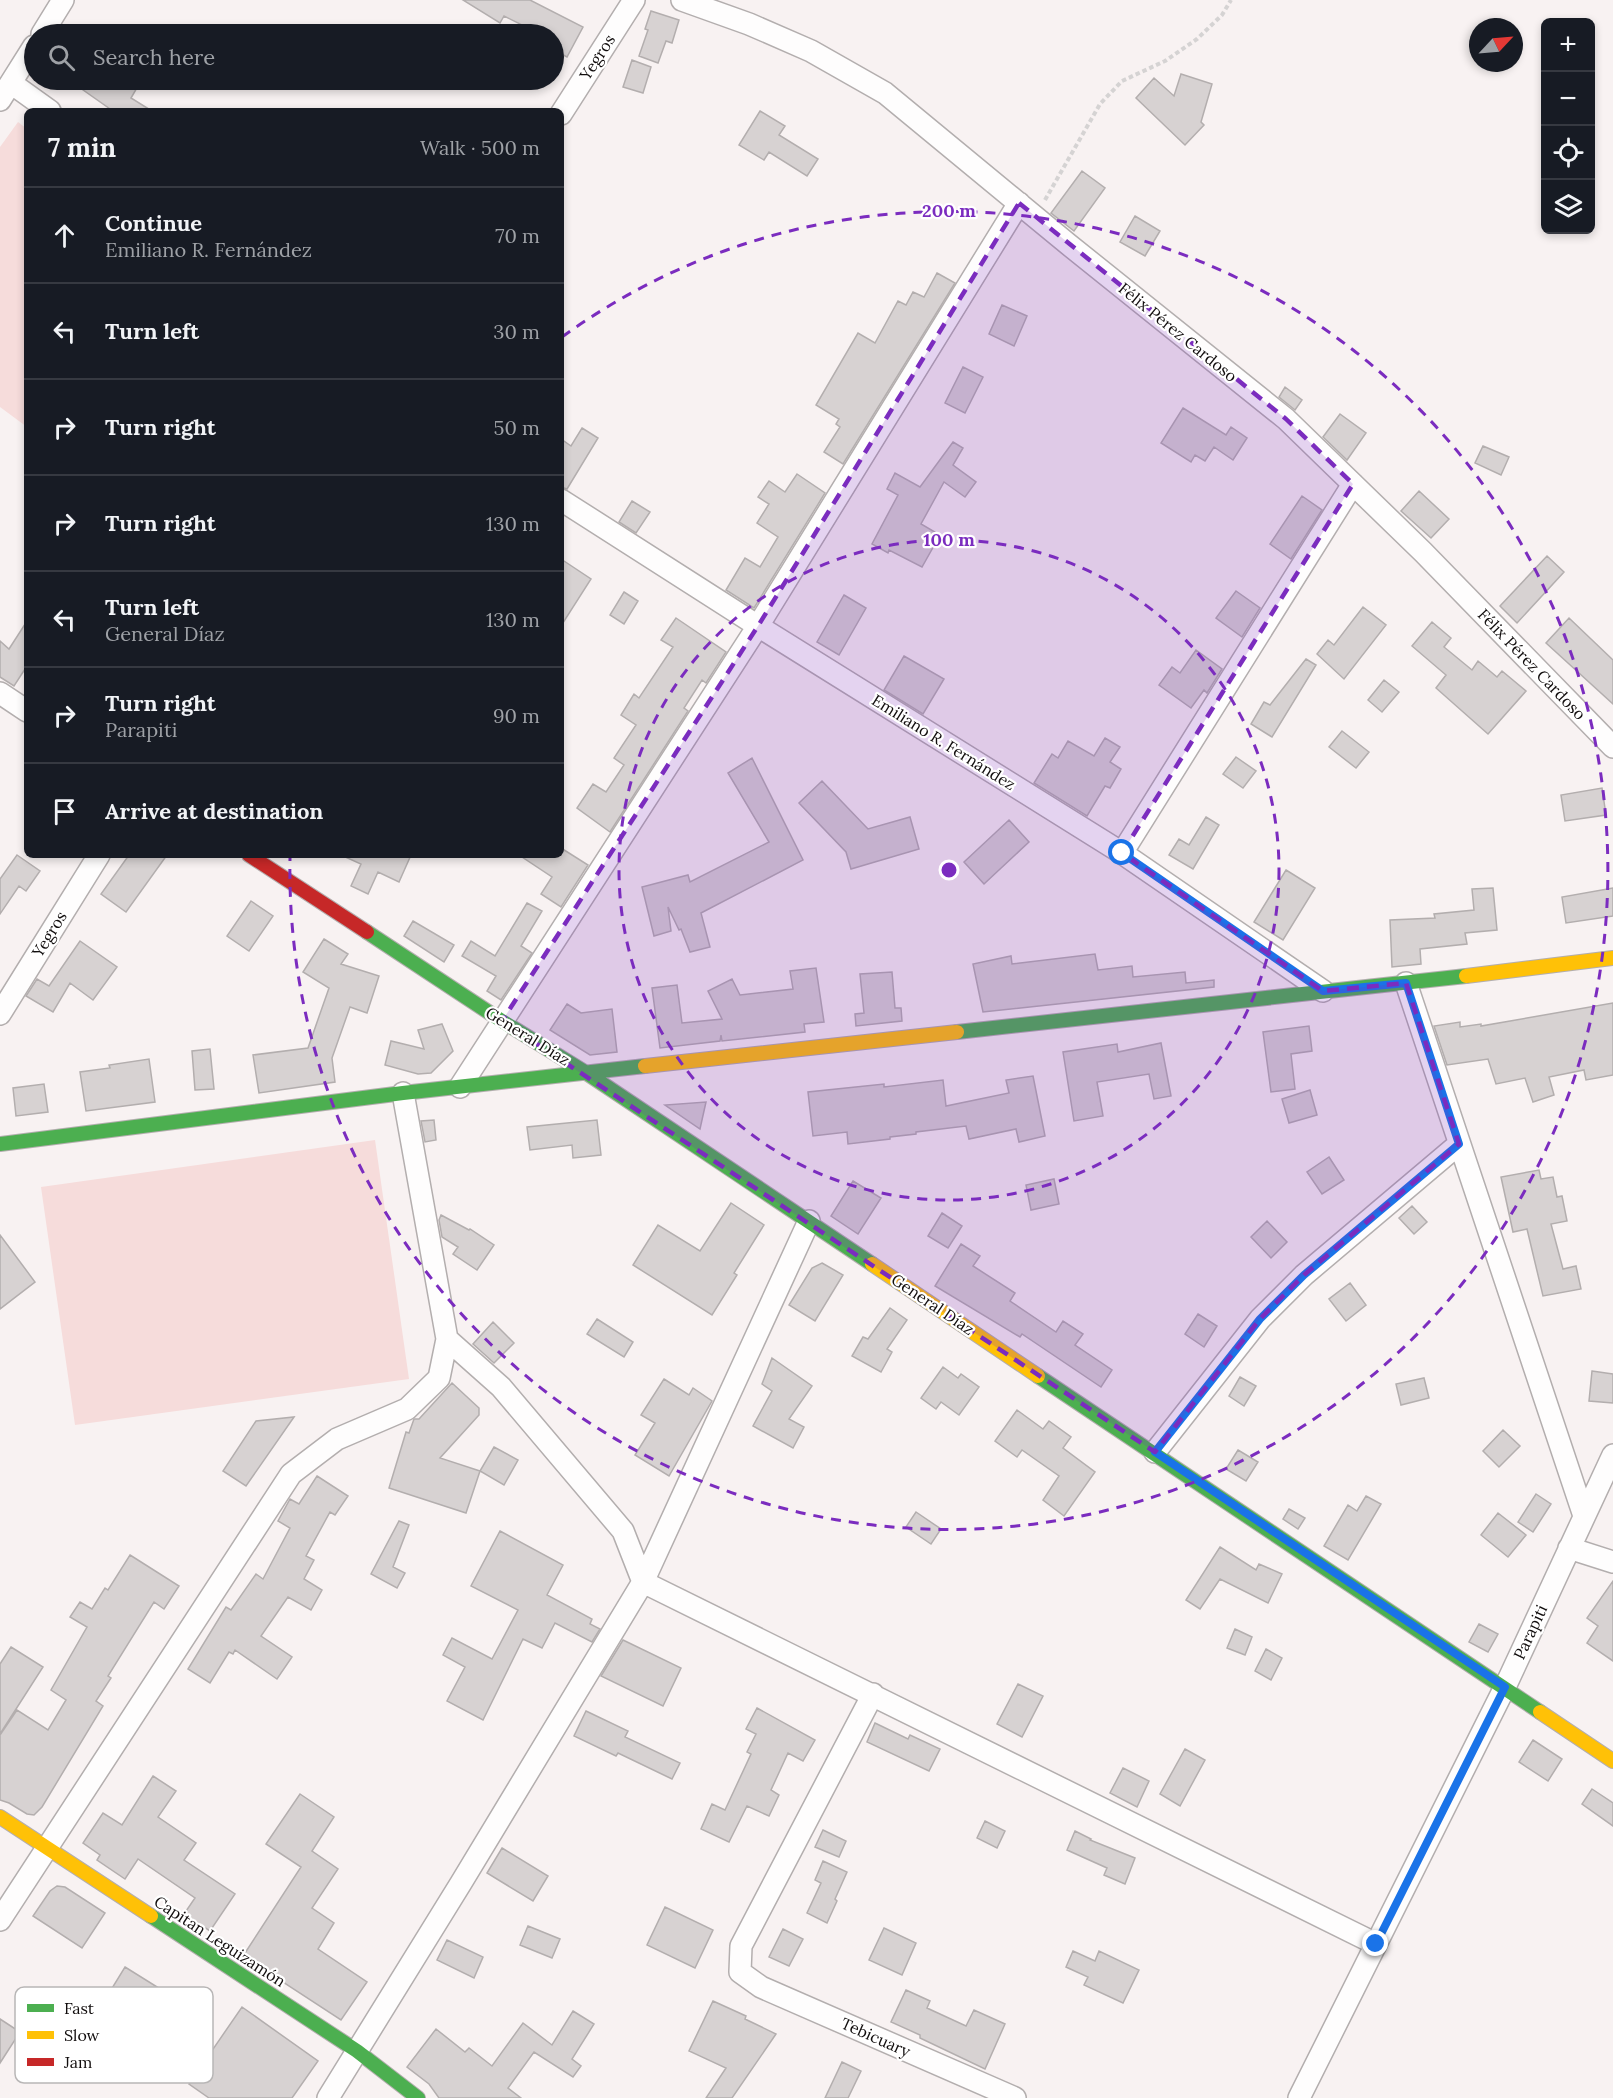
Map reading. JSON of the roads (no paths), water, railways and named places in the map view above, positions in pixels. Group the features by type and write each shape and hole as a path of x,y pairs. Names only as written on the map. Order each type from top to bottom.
{"street":[{"path":"48,24 63,0"},
{"name":"Yegros","path":"564,109 634,0"},
{"name":"Félix Pérez Cardoso","path":"682,0 749,24 811,51 885,93 1286,419 1423,552 1613,747"},
{"path":"24,62 5,92 43,108"},
{"path":"460,1087 1027,210"},
{"path":"1122,853 1353,484"},
{"name":"Emiliano R. Fernández","path":"564,502 1122,853 1323,991"},
{"path":"0,693 24,709"},
{"name":"Yegros","path":"0,1014 97,858"},
{"name":"General Díaz","path":"254,858 502,1021 588,1074 1613,1761"},
{"path":"0,1144 403,1093 1406,983 1613,958"},
{"path":"1406,983 1584,1516"},
{"path":"0,1920 291,1474 337,1439 407,1409 439,1378 447,1339 403,1093"},
{"path":"1155,1452 1260,1319 1304,1275 1459,1144"},
{"path":"328,2098 468,1873 643,1581 809,1221"},
{"path":"447,1339 501,1387 622,1531 643,1581 1376,1944"},
{"name":"Parapiti","path":"1299,2098 1505,1687 1613,1455"},
{"path":"1569,1548 1613,1562"},
{"name":"Tebicuary","path":"873,1694 741,1946 740,1972 761,1987 1015,2098"},
{"name":"Capitan Leguizamón","path":"0,1817 357,2051 418,2098"}]}
